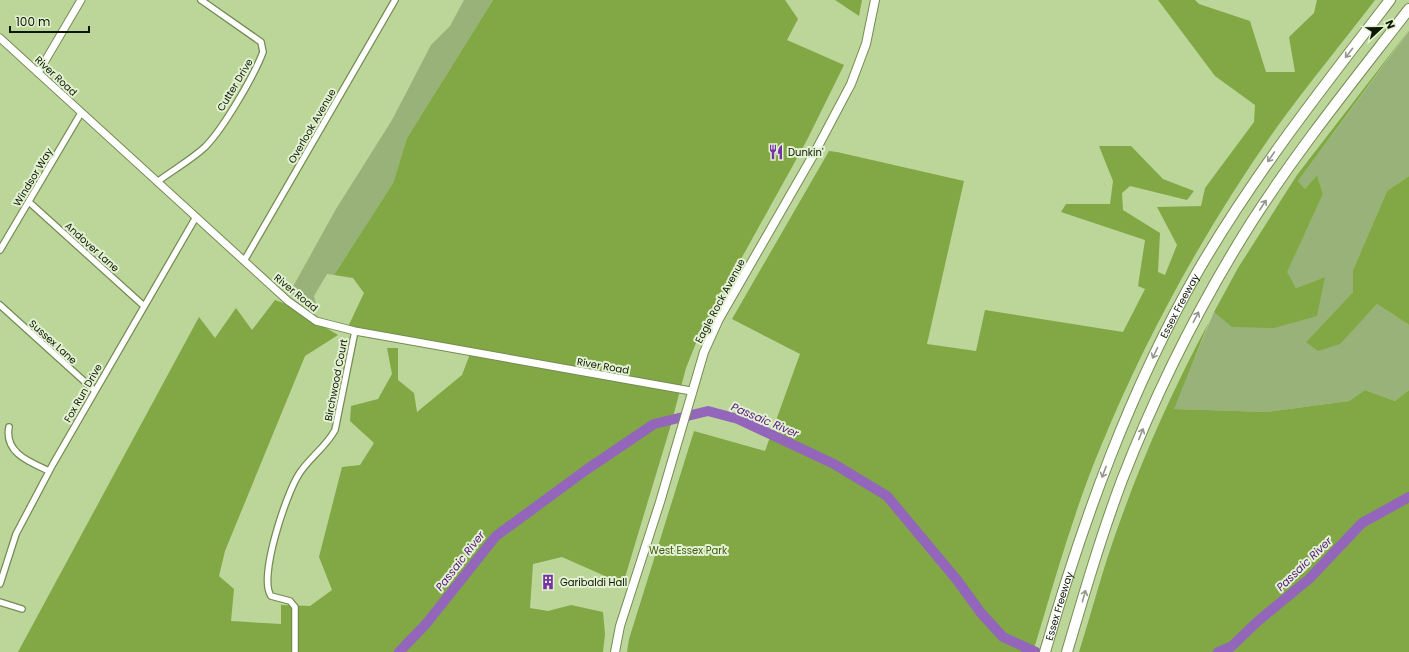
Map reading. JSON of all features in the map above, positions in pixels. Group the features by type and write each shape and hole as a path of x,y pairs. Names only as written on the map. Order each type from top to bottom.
{"highway":[{"name":"Essex Freeway","path":"1045,652 1084,529 1113,450 1143,379 1179,305 1227,224 1280,144 1390,0"},
{"name":"Essex Freeway","path":"1067,652 1094,563 1122,481 1164,382 1200,310 1239,243 1279,180 1317,128 1409,9"}],"main road":[{"name":"Eagle Rock Avenue","path":"615,652 622,620 678,441 692,387 704,352 719,319 815,152 854,77 869,33 875,0"}],"street":[{"path":"38,73 81,0"},
{"name":"Cutter Drive","path":"158,182 195,155 211,141 247,84 263,52 261,42 201,0"},
{"name":"Overlook Avenue","path":"244,261 395,0"},
{"name":"River Road","path":"1,40 244,261 307,316 324,324 355,331 692,387"},
{"name":"Windsor Way","path":"0,250 81,113"},
{"name":"Andover Lane","path":"29,202 144,306"},
{"name":"Fox Run Drive","path":"0,584 16,534 49,471 196,217"},
{"name":"Sussex Lane","path":"0,306 95,391"},
{"name":"Birchwood Court","path":"295,652 295,607 290,601 271,596 266,590 266,581 274,537 293,485 303,468 327,442 335,430 355,331"},
{"path":"9,427 8,439 18,454 49,471"},
{"path":"0,602 22,610"}],"green space":[{"path":"464,0 493,0 407,138 393,183 334,275 327,274 314,296 317,308 315,314 290,292 336,209 392,120 431,45 450,26"},
{"path":"493,0 785,0 798,19 787,40 844,65 807,140 700,333 686,368 670,428 623,584 562,557 533,564 530,608 548,611 571,605 603,612 605,634 603,652 18,652 199,317 215,338 236,308 252,330 275,300 286,304 338,335 305,356 225,551 219,576 234,589 231,621 281,624 281,605 310,606 332,590 319,557 342,467 360,465 374,443 350,421 351,406 378,399 392,374 387,348 398,348 398,380 414,393 417,412 462,375 470,354 346,331 364,293 353,278 334,275 393,183 407,138"},
{"path":"835,0 862,0 859,16"},
{"name":"West Essex Park","path":"1158,0 1195,0 1199,4 1250,21 1266,72 1295,72 1289,37 1314,13 1317,0 1375,0 1313,79 1251,165 1226,203 1158,322 1119,404 1091,471 1064,548 1033,652 627,652 629,639 694,431 765,451 800,354 732,319 829,151 964,181 927,344 976,351 985,310 1123,332 1145,289 1138,286 1145,240 1061,212 1066,204 1110,204 1113,181 1099,146 1131,146 1163,179 1194,191 1187,200 1130,186 1122,193 1123,210 1160,233 1158,272 1165,275 1177,245 1157,207 1201,206 1205,188 1254,122 1255,105 1215,76"},
{"path":"1409,30 1298,181 1305,189 1317,175 1323,194 1287,272 1296,288 1325,277 1317,316 1274,328 1232,327 1214,312 1238,268 1297,175"},
{"path":"1409,31 1409,176 1387,191 1353,270 1353,292 1306,342 1339,344 1377,304 1409,325 1409,390 1395,401 1365,390 1349,401 1267,412 1173,409 1214,312 1233,327 1325,277 1296,288 1286,272 1323,194 1317,175 1305,189 1298,181"},
{"path":"1409,176 1409,325 1377,304 1340,344 1318,351 1306,342 1353,292 1353,270 1387,191"},
{"path":"1209,322 1174,409 1267,412 1349,401 1365,390 1395,401 1409,390 1409,652 1079,652 1102,574 1138,474 1183,372"}],"waterway":[{"name":"Passaic River","path":"399,652 426,624 496,536 586,470 654,424 708,411 738,419 834,464 887,496 957,580 981,613 1003,637 1036,652"},
{"name":"Passaic River","path":"1218,652 1231,647 1258,621 1309,579 1362,523 1409,497"},
{"name":"Passaic River","path":"1022,652 1023,647"}],"place":[{"name":"Dunkin'","path":"776,152"},
{"name":"Garibaldi Hall","path":"548,582"}]}
